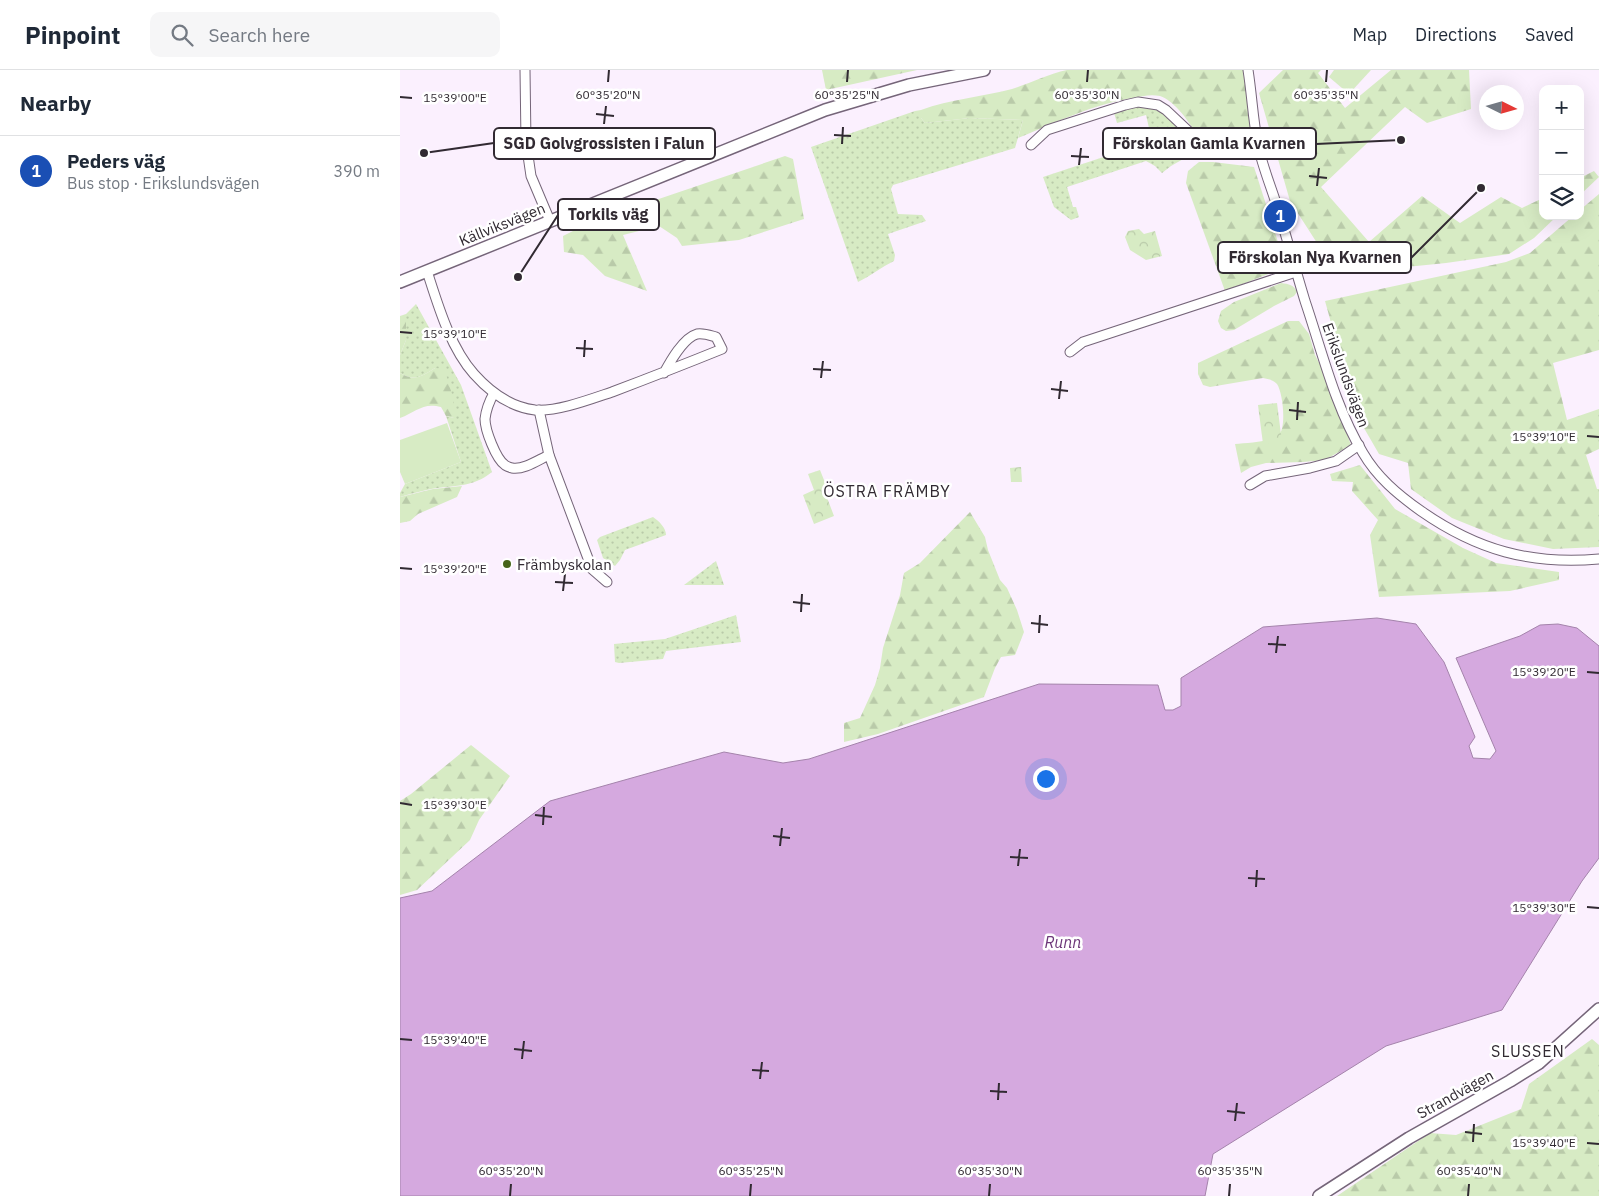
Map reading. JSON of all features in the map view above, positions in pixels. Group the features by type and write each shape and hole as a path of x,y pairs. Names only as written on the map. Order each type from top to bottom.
{"street":[{"path":"525,70 526,142 531,176 550,221"},
{"name":"Källviksvägen","path":"400,282 824,110 909,85 984,70"},
{"name":"Erikslundsvägen","path":"1248,70 1258,144 1296,272 1342,410 1359,446 1376,472 1394,491 1440,524 1473,541 1505,553 1542,560 1578,561 1599,559"},
{"path":"1031,144 1047,130 1138,102 1158,105 1166,110 1200,142 1208,147 1223,150 1258,144"},
{"path":"427,271 445,324 458,350 474,374 494,393 505,400 532,410 578,404 664,373 722,349 716,337 706,334 694,335 678,351 664,373"},
{"path":"1070,352 1083,342 1296,272"},
{"path":"494,393 489,401 485,420 488,435 496,455 505,466 521,468 549,455"},
{"path":"539,410 549,455 592,569 607,582"},
{"path":"1250,485 1265,476 1336,461 1359,446"},
{"name":"Strandvägen","path":"1319,1196 1408,1138 1510,1081 1538,1063 1599,1009"}],"green space":[{"path":"822,70 917,70 826,90"},
{"path":"1067,70 1246,70 1252,142 1225,145 1205,140 1172,103 1157,95 1143,96 1103,105 1018,138 1023,120 970,118 925,123 921,118 921,110 932,106 1012,89"},
{"path":"1283,70 1321,70 1318,73 1345,108 1391,70 1469,70 1471,109 1427,123 1405,107 1321,187 1369,242 1422,196 1460,223 1501,197 1522,208 1539,200 1539,220 1553,220 1534,238 1509,254 1446,263 1337,274 1290,201 1259,93"},
{"path":"1334,70 1371,70 1349,94 1329,77"},
{"path":"1138,106 1152,107 1161,111 1173,121 1199,150 1162,173 1146,161 1067,187 1073,207 1076,207 1079,217 1071,220 1054,207 1043,177 1155,140 1152,129 1149,128 1146,115 1117,123 1114,113"},
{"path":"921,110 921,118 925,123 970,118 1023,120 1015,148 893,185 891,189 898,214 922,215 926,221 888,234 895,255 894,261 858,282 811,147"},
{"path":"785,156 793,159 804,219 739,240 682,246 677,238 659,226 623,235 647,291 605,276 583,255 564,252 563,236 591,222"},
{"path":"1199,162 1254,167 1286,267 1225,291 1186,183 1188,171"},
{"path":"1594,171 1599,177 1584,191 1584,176"},
{"path":"1599,194 1599,350 1553,363 1567,420 1599,409 1599,449 1586,455 1597,489 1599,489 1599,547 1553,549 1504,539 1452,518 1411,489 1408,463 1379,454 1357,416 1325,301 1506,262 1530,253 1568,220 1584,220 1584,207"},
{"path":"1139,229 1144,234 1155,231 1162,256 1146,260 1130,250 1125,237 1128,231"},
{"path":"1281,283 1293,286 1297,292 1294,296 1234,330 1226,331 1221,328 1218,321 1221,311 1234,302"},
{"path":"416,304 461,385 492,472 470,483 431,489 400,497 405,484 461,462 446,416 454,418 435,368 418,377 405,376 400,373 400,355 406,340 406,314"},
{"path":"406,314 406,340 400,355 400,316"},
{"path":"1288,321 1299,321 1309,334 1315,355 1324,372 1351,445 1325,460 1266,463 1251,467 1241,473 1235,444 1269,440 1278,436 1281,432 1283,411 1279,389 1277,384 1263,378 1210,387 1203,385 1198,374 1198,363"},
{"path":"435,368 444,369 453,399 454,418 446,416 441,407 429,406 420,408 400,418 400,373 405,376 418,377"},
{"path":"1277,403 1282,442 1263,444 1258,405"},
{"path":"447,423 461,462 405,484 400,472 400,440"},
{"path":"1360,465 1395,509 1463,548 1496,563 1559,572 1559,580 1510,591 1379,597 1370,535 1378,520 1352,491 1353,482 1332,481 1330,474"},
{"path":"1021,467 1022,482 1011,482 1010,468"},
{"path":"820,470 826,485 823,487 834,516 814,524 803,495 814,490 808,474"},
{"path":"462,486 457,497 418,514 410,521 400,523 400,497 433,489"},
{"path":"970,512 985,537 1000,580 1007,588 1024,632 1015,655 1001,657 984,697 878,734 844,742 844,723 860,718 875,685 883,648 900,595 904,573 920,563"},
{"path":"653,517 662,525 666,535 625,550 615,566 603,558 597,540 600,537"},
{"path":"716,561 724,585 684,585"},
{"path":"736,615 741,642 666,651 663,659 615,662 614,644 665,639"},
{"path":"471,745 510,776 479,820 470,840 417,890 400,895 400,801"},
{"path":"1592,1039 1599,1045 1599,1196 1337,1196 1430,1133 1456,1135 1521,1109 1529,1084"}],"water":[{"name":"Runn","path":"1377,618 1416,624 1444,662 1475,737 1469,746 1473,758 1490,759 1496,751 1456,658 1520,636 1540,625 1558,624 1577,628 1599,646 1599,858 1582,881 1502,1010 1386,1046 1213,1154 1205,1196 400,1196 400,898 432,891 550,801 724,752 783,763 809,759 1039,684 1158,685 1165,710 1173,710 1181,706 1181,678 1263,627"}],"place":[{"name":"Förskolan Gamla Kvarnen","path":"1401,140"},
{"name":"SGD Golvgrossisten i Falun","path":"424,153"},
{"name":"Förskolan Nya Kvarnen","path":"1481,188"},
{"name":"Peders väg","path":"1280,216"},
{"name":"Torkils väg","path":"518,277"},
{"name":"Främbyskolan","path":"507,564"}],"district":[{"name":"ÖSTRA FRÄMBY","path":"887,491"},
{"name":"SLUSSEN","path":"1528,1051"}]}
